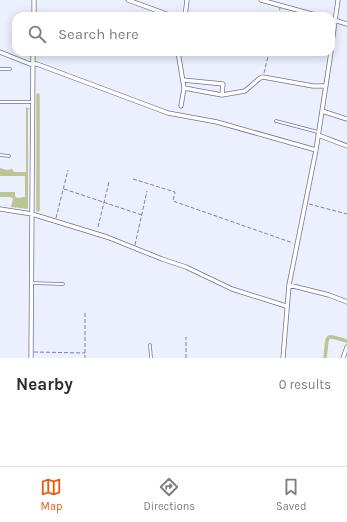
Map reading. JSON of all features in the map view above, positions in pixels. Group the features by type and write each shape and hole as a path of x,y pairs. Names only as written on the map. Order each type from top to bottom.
{"street":[{"path":"34,0 34,12"},
{"path":"128,0 161,12"},
{"path":"185,12 188,0"},
{"path":"261,0 304,12"},
{"path":"335,12 338,0"},
{"path":"335,21 347,24"},
{"path":"0,52 30,64 37,64 168,113 216,122 316,150"},
{"path":"31,358 33,56"},
{"path":"179,56 184,88 182,106"},
{"path":"283,358 286,306 289,285 316,150 330,56"},
{"path":"184,88 222,95 245,91 263,77 314,86 326,86"},
{"path":"183,80 223,84 222,95"},
{"path":"322,111 347,119"},
{"path":"318,134 347,146"},
{"path":"0,209 32,214 107,237 192,270 232,289 286,306"},
{"path":"289,285 329,295 347,302"},
{"path":"343,358 347,347"}],"lane":[{"path":"0,69 10,69"},
{"path":"0,102 33,102"},
{"path":"276,121 318,134"},
{"path":"0,155 9,156"},
{"path":"32,283 63,284"},
{"path":"150,345 150,358"}],"path":[{"path":"263,77 268,56"},
{"path":"55,222 68,170"},
{"path":"133,179 175,192 173,201 298,244"},
{"path":"98,227 109,182"},
{"path":"64,189 142,214"},
{"path":"134,248 147,191"},
{"path":"305,203 347,214"},
{"path":"85,313 85,358"},
{"path":"186,337 186,358"},
{"path":"31,352 85,353"}],"shaded area":[{"path":"26,107 30,109 28,110 28,209 11,207 13,199 11,197 0,197 0,192 15,192 15,196 17,198 25,197 25,176 0,176 0,168 7,170 12,169 14,172 26,172"}],"waterway":[{"path":"38,95 38,210"},
{"path":"325,358 327,340 329,337 347,341"}]}
